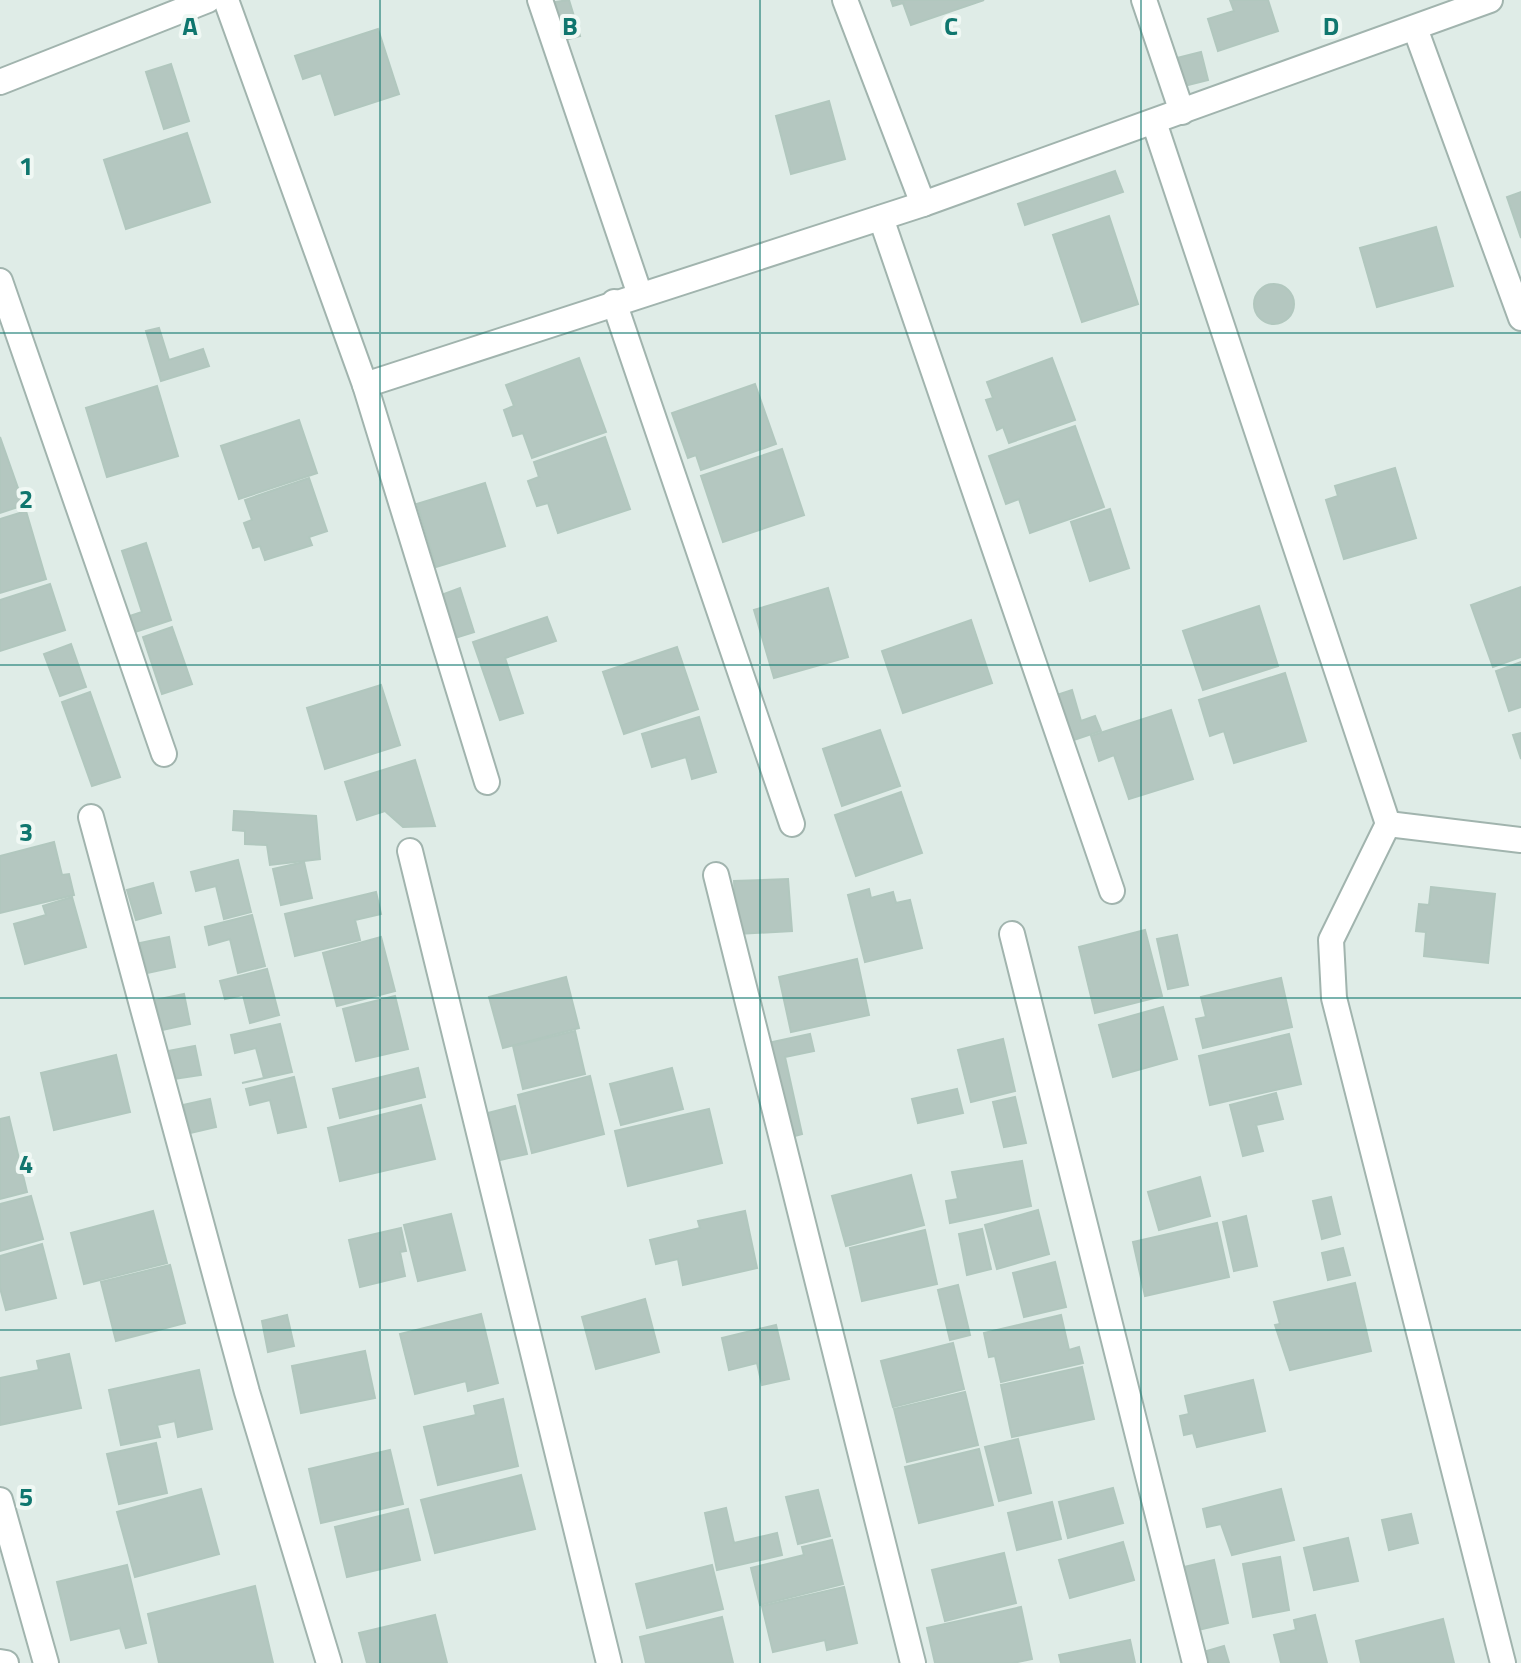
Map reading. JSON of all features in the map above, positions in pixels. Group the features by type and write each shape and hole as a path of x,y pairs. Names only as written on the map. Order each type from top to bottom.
{"street":[{"path":"0,82 208,0"},
{"path":"226,0 365,385 487,782"},
{"path":"540,0 640,295"},
{"path":"845,0 923,204"},
{"path":"1144,0 1182,112"},
{"path":"365,385 923,204 1415,28 1450,7 1490,0"},
{"path":"1415,28 1521,318"},
{"path":"1154,122 1388,824 1331,940 1334,998 1503,1663"},
{"path":"881,218 1112,891"},
{"path":"0,281 164,754"},
{"path":"614,302 792,824"},
{"path":"91,817 247,1392 329,1663"},
{"path":"1388,824 1521,840"},
{"path":"410,851 609,1663"},
{"path":"716,875 913,1663"},
{"path":"1012,934 1195,1663"},
{"path":"0,1500 46,1663"}],"building":[{"path":"569,0 580,36 565,40 555,2"},
{"path":"891,0 984,0 911,25 903,3 893,6"},
{"path":"1230,0 1268,0 1278,31 1218,51 1208,19 1234,11"},
{"path":"378,29 399,94 335,115 321,73 303,79 295,56"},
{"path":"1201,52 1208,80 1184,86 1177,58"},
{"path":"171,64 189,121 164,129 146,72"},
{"path":"829,101 845,159 791,174 776,116"},
{"path":"187,133 210,202 126,229 104,160"},
{"path":"1115,171 1123,192 1025,225 1018,204"},
{"path":"1521,192 1521,238 1507,197"},
{"path":"1109,216 1138,304 1082,322 1053,235"},
{"path":"1436,227 1453,286 1377,307 1360,248"},
{"path":"1274,284 1288,290 1294,304 1288,318 1274,324 1260,318 1254,304 1260,290"},
{"path":"159,328 169,360 203,349 209,366 161,381 146,331"},
{"path":"579,358 606,432 532,458 523,433 513,436 504,410 514,406 506,385"},
{"path":"1052,358 1075,420 1009,443 1003,427 997,430 986,400 993,398 987,382"},
{"path":"755,384 776,444 701,470 696,455 688,458 672,413"},
{"path":"157,386 178,456 107,477 86,408"},
{"path":"299,420 317,473 239,499 221,446"},
{"path":"1075,426 1104,507 1030,533 1019,499 1006,504 989,456"},
{"path":"0,437 24,505 0,513"},
{"path":"605,437 630,509 558,533 548,503 537,506 528,481 539,477 534,462"},
{"path":"782,449 804,515 723,542 701,476"},
{"path":"1395,468 1416,538 1344,559 1326,500 1338,496 1335,486"},
{"path":"309,478 327,531 309,537 312,545 265,560 260,546 253,548 244,523 252,520 245,500"},
{"path":"485,483 505,546 436,567 417,504"},
{"path":"1110,509 1129,568 1090,581 1071,522"},
{"path":"26,511 46,579 0,593 0,519"},
{"path":"146,543 171,620 129,634 124,618 142,612 122,551"},
{"path":"50,584 65,630 0,651 0,600"},
{"path":"1521,587 1521,657 1493,667 1471,605"},
{"path":"460,588 474,632 455,638 441,595"},
{"path":"828,588 848,657 774,678 754,610"},
{"path":"1259,606 1278,666 1203,690 1183,631"},
{"path":"547,617 556,641 505,658 523,713 500,720 473,642"},
{"path":"971,620 992,683 903,713 882,651"},
{"path":"172,627 192,684 162,694 143,637"},
{"path":"71,644 86,687 60,696 44,654"},
{"path":"677,647 698,709 624,734 603,672"},
{"path":"1521,662 1521,707 1509,711 1496,671"},
{"path":"1285,673 1306,741 1234,763 1224,731 1210,736 1199,700"},
{"path":"381,685 400,745 325,769 307,708"},
{"path":"1072,690 1081,721 1095,716 1101,731 1065,743 1051,697"},
{"path":"90,692 120,777 92,786 62,702"},
{"path":"1171,710 1193,779 1129,799 1114,755 1099,761 1091,736"},
{"path":"699,717 716,772 692,779 686,757 652,767 642,734"},
{"path":"880,730 900,786 842,806 823,749"},
{"path":"1521,733 1521,759 1513,735"},
{"path":"415,760 435,826 403,827 385,811 357,820 345,782"},
{"path":"901,792 922,853 856,876 835,815"},
{"path":"234,811 316,816 320,859 270,865 267,845 245,844 245,831 233,830"},
{"path":"54,842 62,875 69,874 74,895 0,913 0,856"},
{"path":"238,860 251,912 224,919 216,886 196,891 191,872"},
{"path":"304,862 312,898 281,905 273,869"},
{"path":"788,879 792,931 737,934 734,881"},
{"path":"153,883 161,913 136,920 127,890"},
{"path":"1431,887 1495,894 1488,963 1424,956 1426,932 1416,931 1419,904 1429,905"},
{"path":"869,889 871,898 893,892 896,903 910,900 922,948 865,962 848,895"},
{"path":"376,892 381,914 355,920 360,940 295,956 285,914"},
{"path":"72,897 86,947 25,964 14,924 46,915 43,906"},
{"path":"252,915 265,966 238,973 230,939 209,945 205,927"},
{"path":"1145,930 1162,996 1095,1013 1079,947"},
{"path":"1177,935 1188,985 1168,989 1157,939"},
{"path":"169,937 175,967 147,973 140,943"},
{"path":"381,937 395,991 337,1006 323,953"},
{"path":"857,959 869,1015 791,1032 779,977"},
{"path":"267,969 279,1015 250,1023 243,995 225,999 220,981"},
{"path":"566,977 579,1028 503,1048 489,997"},
{"path":"1281,978 1292,1027 1203,1048 1196,1019 1206,1017 1201,997"},
{"path":"184,994 190,1024 162,1030 155,1000"},
{"path":"395,996 408,1049 356,1061 343,1009"},
{"path":"1163,1007 1177,1059 1113,1077 1099,1025"},
{"path":"280,1024 292,1072 242,1083 264,1078 256,1048 235,1053 231,1035"},
{"path":"575,1031 585,1074 523,1089 513,1046"},
{"path":"810,1034 814,1051 785,1057 802,1134 784,1139 763,1044"},
{"path":"1289,1034 1301,1084 1210,1105 1199,1056"},
{"path":"1003,1039 1015,1091 971,1102 958,1050"},
{"path":"195,1046 201,1075 173,1079 168,1051"},
{"path":"116,1055 130,1112 54,1130 41,1073"},
{"path":"418,1068 425,1097 340,1118 333,1089"},
{"path":"672,1068 683,1109 621,1125 610,1084"},
{"path":"590,1076 604,1134 532,1153 518,1095"},
{"path":"294,1077 306,1127 278,1133 270,1100 250,1105 246,1089"},
{"path":"957,1089 963,1113 918,1123 912,1099"},
{"path":"1276,1093 1283,1119 1256,1125 1263,1151 1243,1156 1230,1105"},
{"path":"1015,1097 1026,1143 1004,1147 993,1102"},
{"path":"210,1099 216,1127 190,1133 183,1105"},
{"path":"421,1105 435,1159 340,1181 328,1128"},
{"path":"515,1106 527,1154 496,1161 484,1114"},
{"path":"709,1109 722,1163 628,1186 615,1131"},
{"path":"9,1117 27,1192 0,1199 0,1119"},
{"path":"1022,1161 1031,1206 950,1223 946,1201 958,1199 952,1172"},
{"path":"911,1175 924,1225 846,1246 832,1196"},
{"path":"1200,1177 1210,1216 1159,1230 1148,1192"},
{"path":"31,1196 43,1239 0,1251 0,1204"},
{"path":"1331,1197 1340,1234 1322,1239 1313,1201"},
{"path":"1038,1210 1049,1254 997,1269 985,1225"},
{"path":"153,1211 167,1263 84,1284 71,1233"},
{"path":"745,1211 757,1268 683,1285 678,1259 656,1264 650,1240 700,1228 698,1221"},
{"path":"451,1214 465,1270 418,1281 404,1225"},
{"path":"1246,1216 1257,1266 1234,1271 1223,1222"},
{"path":"1217,1223 1229,1277 1145,1296 1133,1242"},
{"path":"401,1228 406,1251 400,1252 405,1276 360,1287 349,1240"},
{"path":"982,1229 991,1269 967,1275 959,1234"},
{"path":"925,1230 937,1284 862,1301 850,1248"},
{"path":"42,1244 56,1298 6,1310 0,1288 0,1256"},
{"path":"1343,1248 1350,1275 1328,1280 1322,1253"},
{"path":"1055,1262 1066,1307 1024,1317 1013,1273"},
{"path":"170,1265 185,1323 116,1341 101,1282"},
{"path":"1355,1283 1371,1351 1290,1370 1275,1325 1280,1324 1274,1302"},
{"path":"958,1285 970,1335 950,1340 938,1290"},
{"path":"645,1299 659,1352 596,1369 582,1317"},
{"path":"481,1314 498,1383 468,1391 466,1381 415,1394 400,1334"},
{"path":"287,1315 294,1346 268,1352 262,1321"},
{"path":"1061,1315 1069,1350 1079,1347 1083,1363 1001,1382 995,1356 989,1357 984,1333"},
{"path":"776,1325 789,1379 762,1385 757,1363 729,1370 722,1338"},
{"path":"953,1343 964,1389 893,1407 881,1361"},
{"path":"365,1351 375,1398 301,1413 292,1366"},
{"path":"69,1354 81,1408 0,1425 0,1378 39,1370 37,1361"},
{"path":"1082,1367 1094,1419 1012,1437 1001,1385"},
{"path":"199,1370 212,1429 178,1437 175,1421 157,1425 160,1437 121,1445 109,1390"},
{"path":"1253,1380 1265,1431 1197,1447 1193,1433 1184,1435 1180,1416 1189,1414 1185,1396"},
{"path":"965,1392 978,1445 907,1462 894,1409"},
{"path":"503,1399 518,1466 438,1485 424,1427 476,1415 474,1406"},
{"path":"1018,1439 1031,1493 999,1501 985,1447"},
{"path":"156,1443 167,1493 119,1504 107,1454"},
{"path":"979,1449 993,1505 919,1523 905,1467"},
{"path":"390,1450 403,1504 321,1523 309,1469"},
{"path":"521,1475 535,1529 435,1553 421,1500"},
{"path":"1113,1488 1123,1523 1068,1538 1059,1502"},
{"path":"201,1489 219,1554 135,1577 117,1512"},
{"path":"1281,1489 1294,1540 1232,1555 1221,1524 1207,1527 1203,1509"},
{"path":"818,1490 830,1536 798,1544 786,1497"},
{"path":"1052,1502 1061,1539 1017,1550 1008,1513"},
{"path":"726,1508 734,1543 777,1533 782,1555 717,1570 705,1513"},
{"path":"408,1509 420,1560 347,1577 335,1527"},
{"path":"1411,1514 1418,1543 1389,1550 1382,1520"},
{"path":"1348,1538 1358,1581 1314,1590 1304,1548"},
{"path":"832,1540 843,1584 760,1605 751,1568 804,1555 802,1547"},
{"path":"1123,1542 1134,1580 1070,1598 1059,1560"},
{"path":"1004,1553 1016,1603 945,1621 932,1570"},
{"path":"1280,1557 1289,1610 1253,1617 1243,1564"},
{"path":"1214,1560 1228,1623 1198,1630 1184,1567"},
{"path":"127,1565 146,1643 126,1648 120,1628 71,1640 57,1582"},
{"path":"712,1565 723,1609 647,1628 636,1584"},
{"path":"255,1586 273,1663 159,1663 148,1614"},
{"path":"844,1587 857,1643 827,1650 825,1640 773,1652 762,1606"},
{"path":"1021,1607 1032,1659 1013,1663 935,1663 927,1628"},
{"path":"435,1615 447,1663 367,1663 359,1633"},
{"path":"1315,1615 1327,1663 1281,1663 1274,1635 1296,1630 1294,1620"},
{"path":"722,1617 733,1663 646,1663 640,1637"},
{"path":"1443,1619 1454,1663 1361,1663 1356,1641"},
{"path":"1130,1640 1135,1663 1061,1663 1059,1655"},
{"path":"1224,1646 1229,1663 1210,1663 1207,1651"}]}
